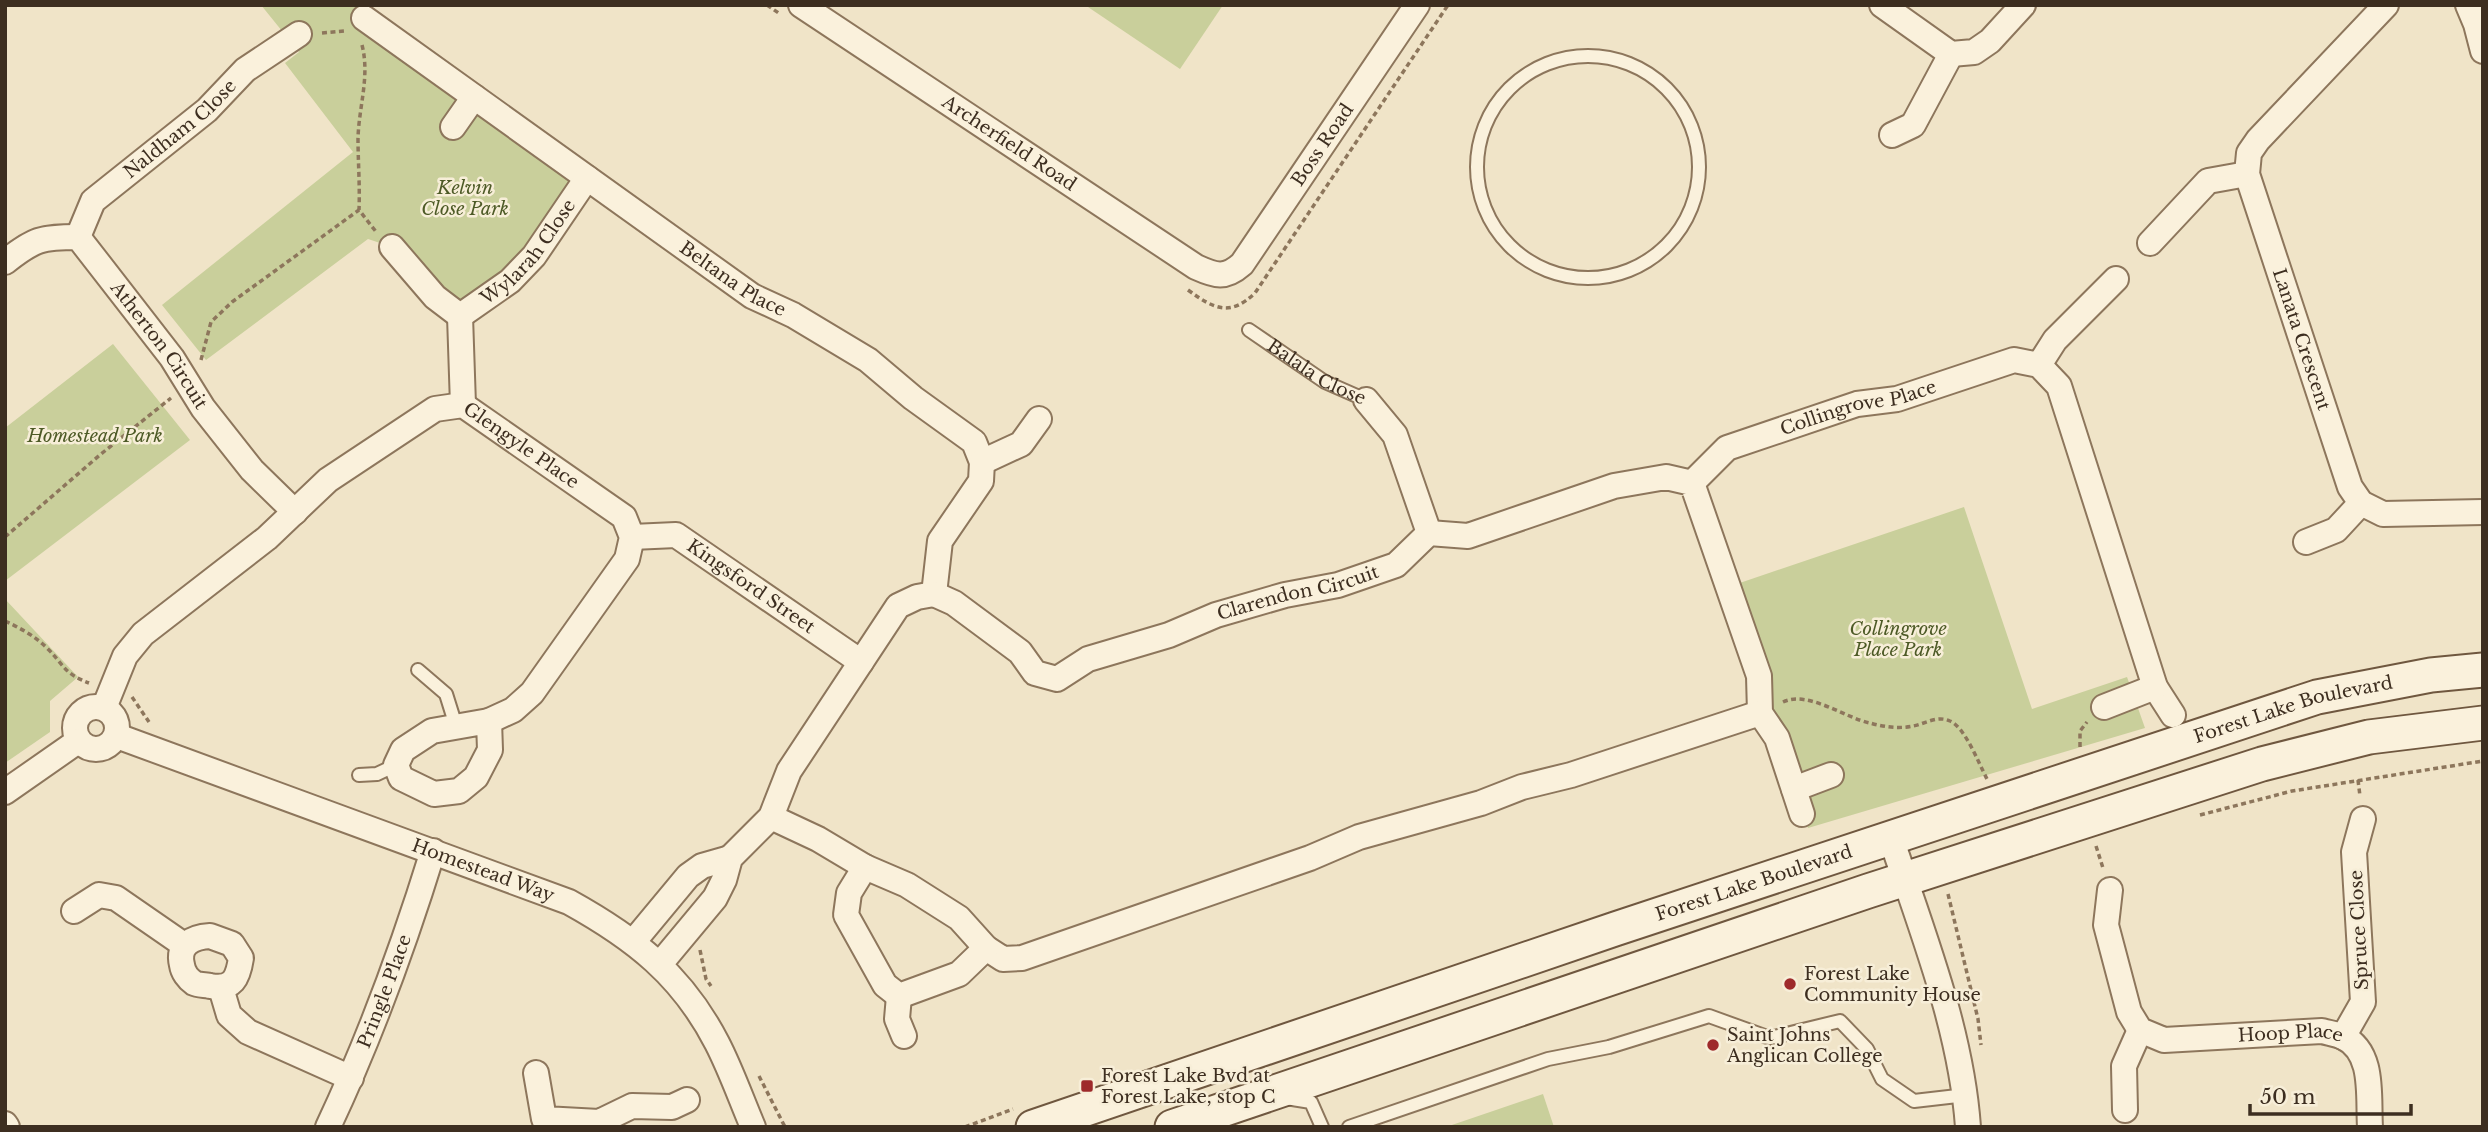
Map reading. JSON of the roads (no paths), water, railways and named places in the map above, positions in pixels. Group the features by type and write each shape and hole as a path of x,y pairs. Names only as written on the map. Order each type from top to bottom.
{"main road":[{"name":"Forest Lake Boulevard","path":"1034,1127 1081,1119 1615,929 2317,697 2431,675 2483,670"},
{"path":"1172,1127 1905,879 2262,764 2369,737 2483,723"}],"street":[{"name":"Boss Road","path":"1222,276 1233,273 1242,264 1417,5"},
{"path":"1882,5 1951,54 1974,52 1990,41 2024,5"},
{"path":"2150,243 2208,181 2247,174 2249,153 2258,140 2386,5"},
{"path":"2468,5 2483,51"},
{"name":"Archerfield Road","path":"802,10 1196,267 1222,276"},
{"name":"Beltana Place","path":"357,30 474,97 752,296 793,315 868,360 913,398 974,442 982,462"},
{"name":"Naldham Close","path":"78,237 93,201 207,110 244,70 299,34"},
{"path":"1892,135 1913,125 1951,54"},
{"path":"453,127 474,97"},
{"name":"Lanata Crescent","path":"2247,174 2350,487 2361,503"},
{"name":"Wylarah Close","path":"460,316 510,281 534,256 587,178"},
{"path":"5,262 45,237 78,237"},
{"name":"Atherton Circuit","path":"78,237 172,358 219,429 252,470 295,512"},
{"path":"392,247 435,297 460,316 463,405"},
{"path":"2116,279 2055,340 2039,365 2059,386 2155,687 2173,715"},
{"name":"Collingrove Place","path":"1692,483 1727,448 1857,404 1897,399 2014,360 2039,365"},
{"name":"Balala Close","path":"1366,400 1395,435 1429,533"},
{"name":"Glengyle Place","path":"104,708 125,656 143,635 267,538 328,480 435,409 463,405 624,517 632,537"},
{"path":"634,941 688,876 702,866 730,858 771,817 789,771 898,606 917,597 934,594 940,541 981,481 982,462 1021,444 1039,419"},
{"path":"1429,533 1468,536 1614,486 1666,477 1692,483 1759,676 1760,713 1777,738 1802,814"},
{"path":"2306,542 2336,530 2361,503 2384,514 2483,512"},
{"name":"Clarendon Circuit","path":"934,594 954,603 1020,652 1035,673 1057,679 1088,659 1169,635 1216,615 1285,595 1338,585 1396,565 1429,533"},
{"name":"Kingsford Street","path":"632,537 676,535 861,662"},
{"path":"489,722 489,750 476,777 459,791 434,794 401,778 396,765 403,750 432,731 489,722 513,710 532,693 627,559 632,537"},
{"path":"2104,707 2155,687"},
{"path":"93,706 104,708 116,719 117,736 108,747 94,750 78,741 74,726 80,713 93,706"},
{"path":"771,817 907,886 959,918 986,948 1003,959 1022,958 1310,858 1359,837 1482,803 1521,787 1571,775 1760,713"},
{"name":"Homestead Way","path":"117,736 569,902 634,941 660,964 686,993 717,1042 753,1127"},
{"path":"5,792 78,741"},
{"path":"1794,789 1831,775"},
{"name":"Spruce Close","path":"2343,1037 2363,1002 2354,852 2363,819"},
{"path":"1891,838 1946,1003 1966,1095 1968,1127"},
{"name":"Pringle Place","path":"328,1127 351,1078 405,942 433,851"},
{"path":"660,964 715,898 724,880 730,858"},
{"path":"865,867 849,893 846,915 885,985 899,996"},
{"path":"2110,890 2106,925 2129,1012 2140,1030 2124,1066 2125,1110"},
{"path":"74,911 99,895 116,898 184,945"},
{"path":"210,936 232,944 242,958 239,972 232,983 221,988 195,984 183,972 179,956 184,945 198,937 210,936"},
{"path":"899,996 959,974 986,948"},
{"path":"221,988 229,1015 248,1032 351,1078"},
{"path":"899,996 897,1019 904,1036"},
{"name":"Hoop Place","path":"2140,1030 2164,1040 2322,1031 2343,1037 2360,1050 2367,1069 2370,1127"},
{"path":"536,1073 541,1123 599,1122 632,1106 672,1107 687,1100"}],"lane":[{"path":"1589,56 1624,62 1655,78 1680,104 1695,136 1699,172 1692,207 1674,237 1645,262 1611,276 1573,278 1537,267 1507,244 1486,213 1476,177 1480,139 1496,105 1522,78 1553,61 1589,56"},
{"name":"Balala Close","path":"1249,330 1325,382 1366,400"},
{"path":"418,670 446,694 456,726"},
{"path":"359,775 377,774 396,765"},
{"path":"1349,1127 1548,1059 1609,1047 1709,1016 1770,1038 1840,1021 1867,1049 1882,1079 1914,1101 1966,1095"},
{"path":"1268,1095 1311,1102 1322,1127"}],"place":[{"name":"Forest Lake Community House","path":"1790,984"},
{"name":"Saint Johns Anglican College","path":"1713,1045"},
{"name":"Forest Lake Bvd at Forest Lake, stop C","path":"1087,1086"}],"park label":[{"name":"Kelvin Close Park","path":"465,198"},
{"name":"Homestead Park","path":"95,436"},
{"name":"Collingrove Place Park","path":"1898,639"}]}
